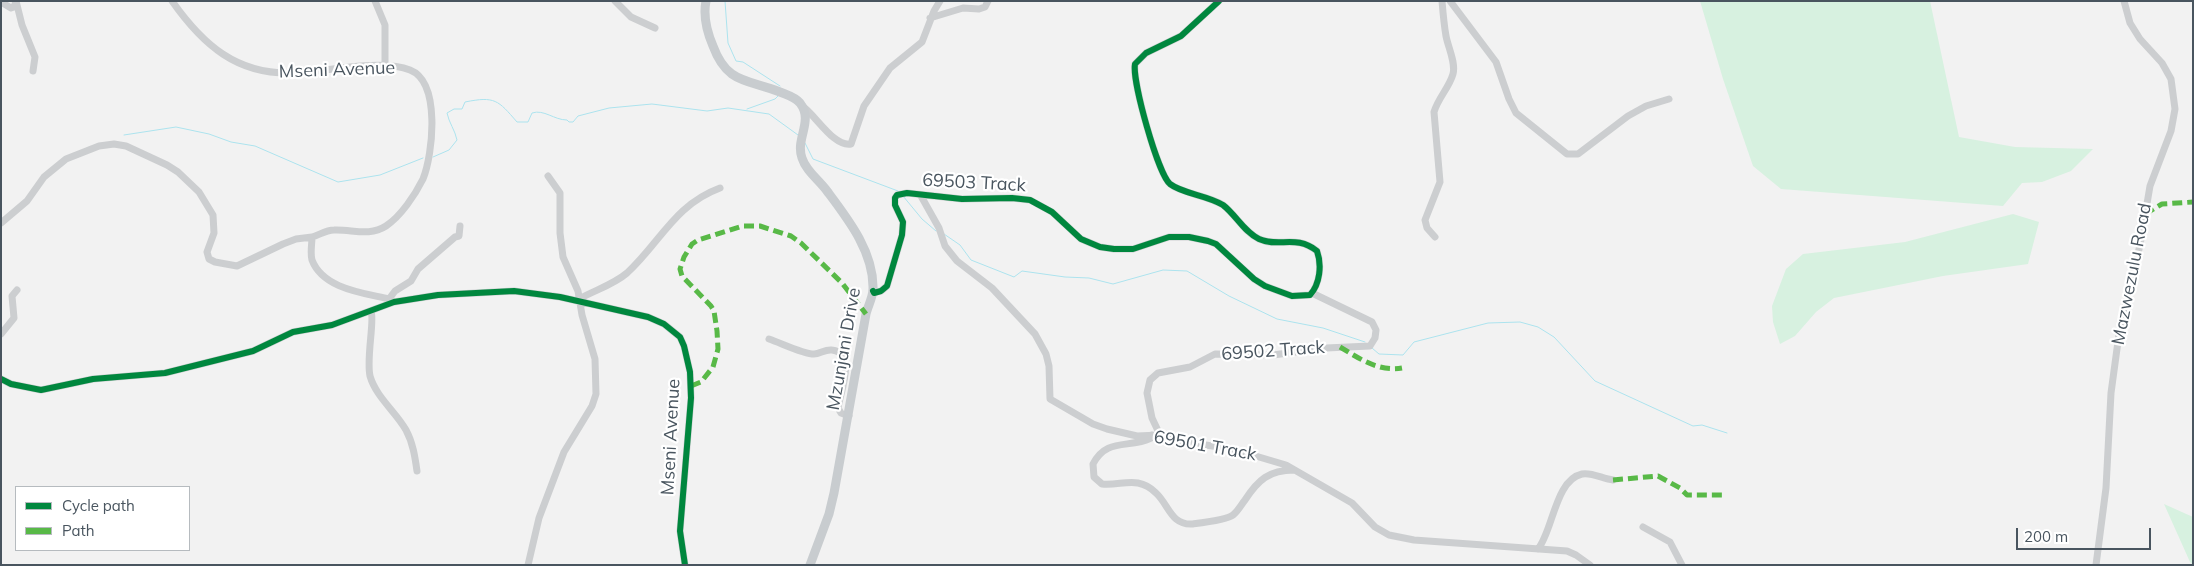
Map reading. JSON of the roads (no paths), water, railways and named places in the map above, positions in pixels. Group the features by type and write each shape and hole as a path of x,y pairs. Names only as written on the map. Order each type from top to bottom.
{"main road":[{"path":"706,1 705,19 709,36 721,65 733,76 782,92 792,97 801,105"},
{"name":"Mzunjani Drive","path":"801,105 806,119 801,143 802,159 835,202 865,250 873,291 866,314 849,416 830,507 810,565"}],"street":[{"path":"1,2 11,8 16,1"},
{"path":"16,1 22,25 35,56 33,71"},
{"name":"Mseni Avenue","path":"172,1 188,23 205,41 230,59 250,68 261,71 293,73 361,66 385,66 410,70 420,76 427,88 432,113 427,166 416,192 396,218 380,229 363,232 334,230 312,237 312,257 322,274 341,287 392,301 457,293 514,291 580,301 657,320 680,337 684,346 691,386 680,531 685,565"},
{"path":"375,1 384,25 385,66"},
{"path":"615,1 631,17 655,28"},
{"path":"801,105 810,111 840,144 851,144 864,106 890,68 922,42 930,18 940,1"},
{"path":"930,18 963,8 979,10 985,7 988,1"},
{"path":"1219,1 1191,28 1141,57 1135,64 1134,74 1157,158 1165,178 1171,185 1222,205 1257,238 1267,241 1300,242 1317,251 1320,267 1316,286 1312,292"},
{"path":"1435,236 1427,228 1425,220 1440,182 1434,112 1439,99 1448,86 1453,67 1446,35 1442,1"},
{"path":"1450,1 1496,62 1516,113 1567,154 1578,154 1628,116 1646,106 1668,99"},
{"name":"Mazwezulu Road","path":"2096,565 2106,488 2111,394 2118,341 2138,253 2150,186 2171,131 2175,110 2171,79 2162,63 2140,39 2130,23 2124,1"},
{"path":"1,223 23,206 44,177 66,158 99,146 114,144 126,146 167,165 178,172 198,192 213,215 214,233 207,252 209,258 215,262 237,266 283,244 312,237"},
{"path":"528,565 539,518 564,452 595,399 595,358 578,292 563,257 560,233 560,193 548,176"},
{"path":"580,301 608,286 625,274 682,210 707,192 720,188"},
{"name":"69503 Track","path":"873,291 878,293 887,286 902,235 902,222 895,205 896,196 907,193 921,196 1030,200 1052,212 1082,239 1100,247 1133,249 1161,239 1178,236 1208,240 1216,244 1254,279 1270,289 1292,296 1307,296 1312,292"},
{"name":"69501 Track","path":"921,196 936,221 945,246 957,261 992,288 1035,334 1050,366 1050,399 1094,424 1138,436 1156,435 1173,440 1232,449 1265,457 1297,470 1352,503 1375,527 1389,535 1436,542 1572,553 1590,565"},
{"path":"1,379 12,384 41,390 92,379 165,373 253,352 293,332 332,324 371,311 392,301 395,291 411,281 418,269 454,238 459,236 460,226"},
{"path":"1,334 14,318 12,296 17,290"},
{"name":"69502 Track","path":"1156,435 1148,399 1148,385 1153,376 1190,366 1215,354 1273,355 1340,347 1370,346 1375,338 1375,326 1367,319 1312,292"},
{"path":"371,311 374,316 369,339 370,376 391,412 405,428 412,447 417,471"},
{"path":"769,339 812,354 824,350 835,350 843,355 846,365 838,408 841,413 849,416"},
{"path":"1156,435 1147,440 1119,444 1104,450 1093,464 1094,477 1102,484 1130,482 1151,489 1160,497 1173,517 1184,524 1195,524 1232,516 1256,485 1272,472 1297,470"},
{"path":"1538,549 1561,496 1572,480 1582,474 1612,480"},
{"path":"1642,527 1670,542 1682,565"}],"waterway":[{"path":"725,1 728,43 736,61 743,62 780,86"},
{"path":"747,109 775,99 778,96"},
{"path":"433,157 449,150 457,140 447,113 454,109 462,109 465,102 483,100 490,100 500,104 517,122 528,122 532,113 536,112 573,122 578,116 609,108 652,104 707,111 728,108 769,114 798,135"},
{"path":"124,135 176,127 209,134 231,142 255,146 338,182 380,175 423,158"},
{"path":"805,143 813,159 898,191"},
{"path":"903,196 922,219 936,231"},
{"path":"944,234 960,245 971,260 1014,277 1022,271 1089,278 1113,284 1163,270 1187,271 1229,296 1277,319 1323,328 1365,342"},
{"path":"1372,348 1379,354 1403,355 1414,342 1488,323 1520,322 1538,327 1554,337 1595,381 1693,426 1702,425 1727,433"}]}
